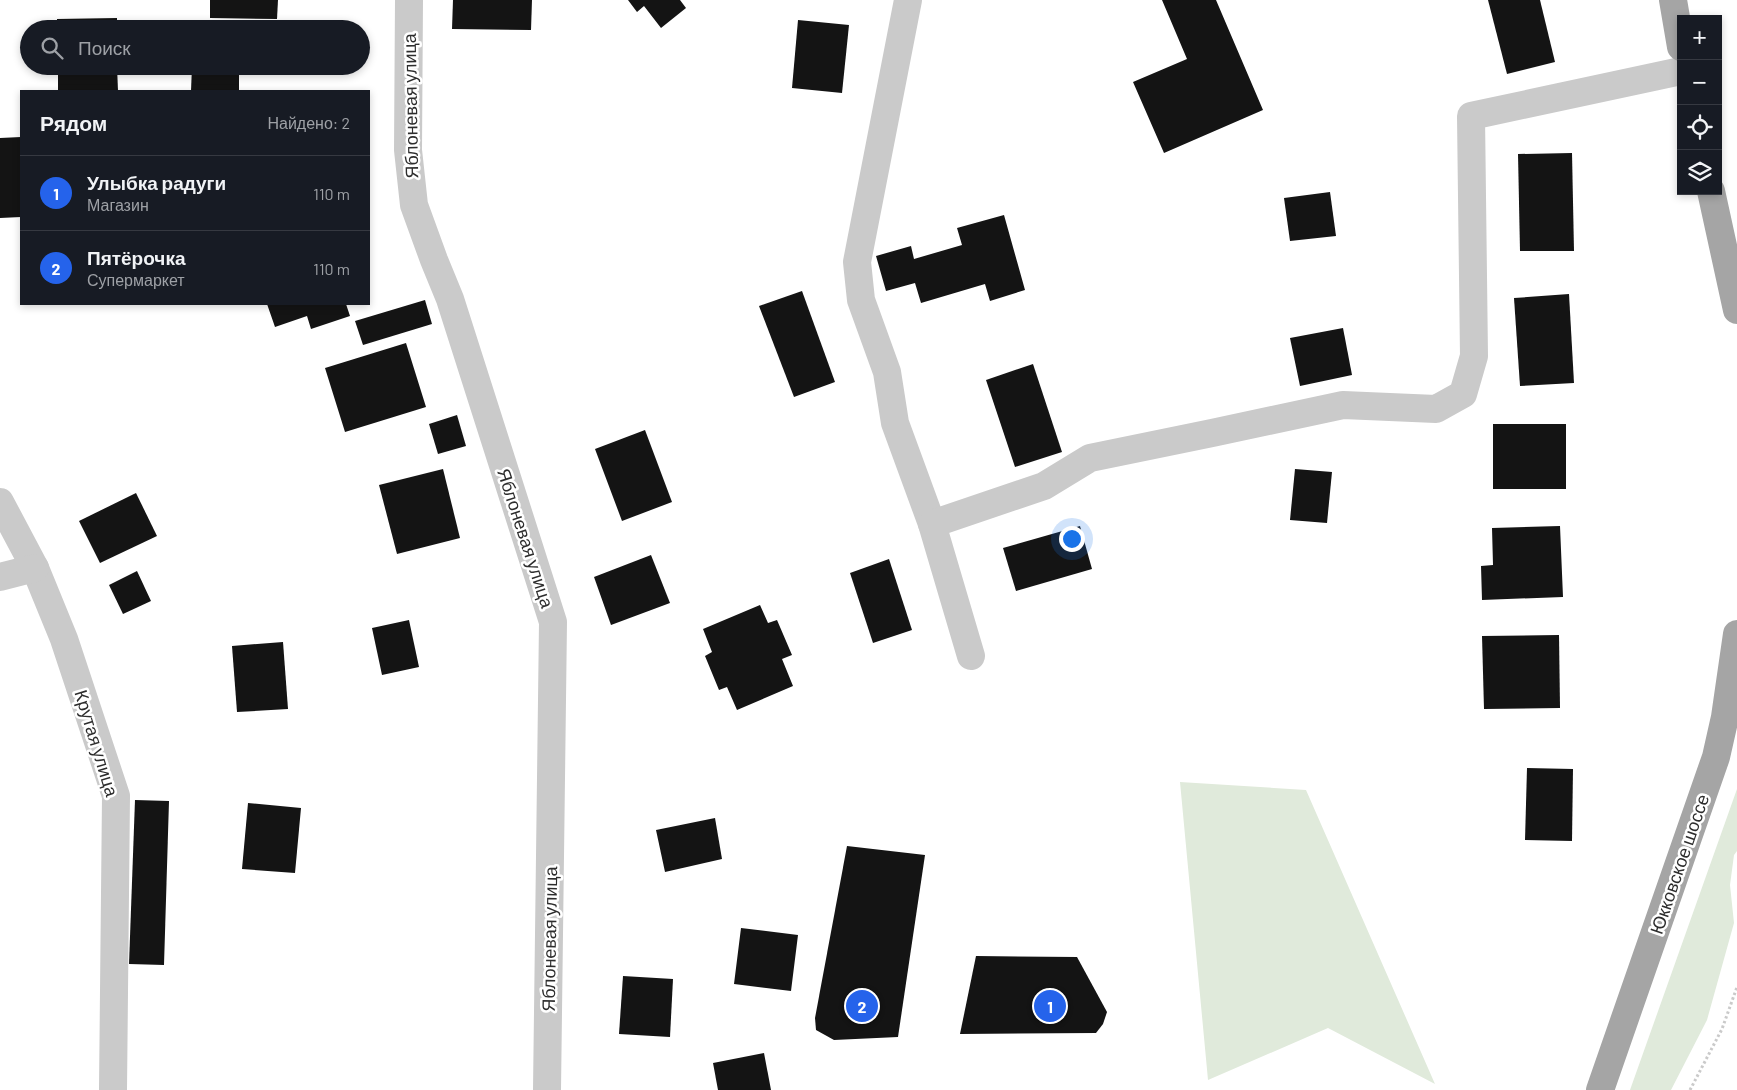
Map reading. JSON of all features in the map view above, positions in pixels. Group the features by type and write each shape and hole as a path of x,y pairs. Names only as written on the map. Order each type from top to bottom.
{"main road":[{"path":"1673,0 1677,24"},
{"path":"1712,195 1737,310"},
{"name":"Юкковское шоссе","path":"1600,1090 1716,757 1726,717 1737,634"}],"street":[{"name":"Яблоневая улица","path":"410,0 408,150 414,205 450,299 553,622 547,1090"},
{"path":"908,0 857,262 861,300 887,372 894,423 932,524 971,656"},
{"path":"932,524 1044,486 1090,458 1342,405 1436,409 1463,394 1474,356 1471,116 1677,71"},
{"name":"Крутая улица","path":"0,502 35,568 64,639 116,796 113,1090"},
{"path":"0,577 35,568"}],"path":[{"path":"1690,1090 1722,1029 1737,987"}],"green space":[{"path":"1180,782 1306,790 1435,1084 1328,1028 1208,1080"},
{"path":"1737,789 1737,851 1734,855 1730,885 1734,923 1707,1020 1671,1090 1630,1090"}],"building":[{"path":"210,0 278,0 277,19 210,18"},
{"path":"453,0 532,0 531,30 452,29"},
{"path":"628,0 680,0 686,8 661,28 644,6 637,12"},
{"path":"1162,0 1216,0 1263,110 1164,153 1133,82 1187,59"},
{"path":"1488,0 1540,0 1555,62 1507,74"},
{"path":"117,18 117,20 57,20"},
{"path":"798,20 849,25 842,93 792,88"},
{"path":"58,75 117,75 118,90 58,90"},
{"path":"192,75 239,75 239,90 191,90"},
{"path":"20,137 20,217 0,218 0,138"},
{"path":"1572,153 1574,251 1520,251 1518,154"},
{"path":"1330,192 1336,236 1290,241 1284,198"},
{"path":"1004,215 1025,290 990,301 985,284 921,303 915,283 886,291 876,256 911,246 914,259 962,245 957,228"},
{"path":"802,291 835,382 794,397 759,306"},
{"path":"1569,294 1574,383 1520,386 1514,298"},
{"path":"425,300 432,324 363,345 355,321"},
{"path":"267,305 346,305 350,316 311,329 307,316 275,327"},
{"path":"1343,328 1352,375 1300,386 1290,338"},
{"path":"406,343 426,407 345,432 325,368"},
{"path":"1033,364 1062,452 1015,467 986,380"},
{"path":"457,415 466,446 438,454 429,424"},
{"path":"1493,424 1566,424 1566,489 1493,489"},
{"path":"645,430 672,502 622,521 595,449"},
{"path":"443,469 460,538 397,554 379,485"},
{"path":"1295,469 1332,472 1327,523 1290,520"},
{"path":"136,493 157,536 100,563 79,521"},
{"path":"1080,526 1092,569 1016,591 1003,548"},
{"path":"1560,526 1563,597 1482,600 1481,566 1493,565 1492,528"},
{"path":"651,555 670,603 611,625 594,577"},
{"path":"889,559 912,630 873,643 850,573"},
{"path":"137,571 151,601 123,614 109,585"},
{"path":"760,605 768,623 777,620 792,655 782,659 793,686 737,710 727,687 719,690 705,656 712,652 703,629"},
{"path":"409,620 419,667 382,675 372,628"},
{"path":"1559,635 1560,708 1484,709 1482,636"},
{"path":"283,642 288,709 237,712 232,646"},
{"path":"1527,768 1573,769 1572,841 1525,840"},
{"path":"135,800 169,801 164,965 129,964"},
{"path":"248,803 301,808 295,873 242,869"},
{"path":"715,818 722,859 665,872 656,830"},
{"path":"847,846 925,855 898,1037 834,1040 816,1030 815,1018"},
{"path":"741,928 798,935 791,991 734,984"},
{"path":"976,956 1077,957 1107,1012 1103,1024 1096,1033 960,1034"},
{"path":"623,976 673,979 670,1037 619,1034"},
{"path":"764,1053 771,1090 718,1090 713,1063"}],"place":[{"name":"Пятёрочка","path":"862,1006"},
{"name":"Улыбка радуги","path":"1050,1006"}]}
